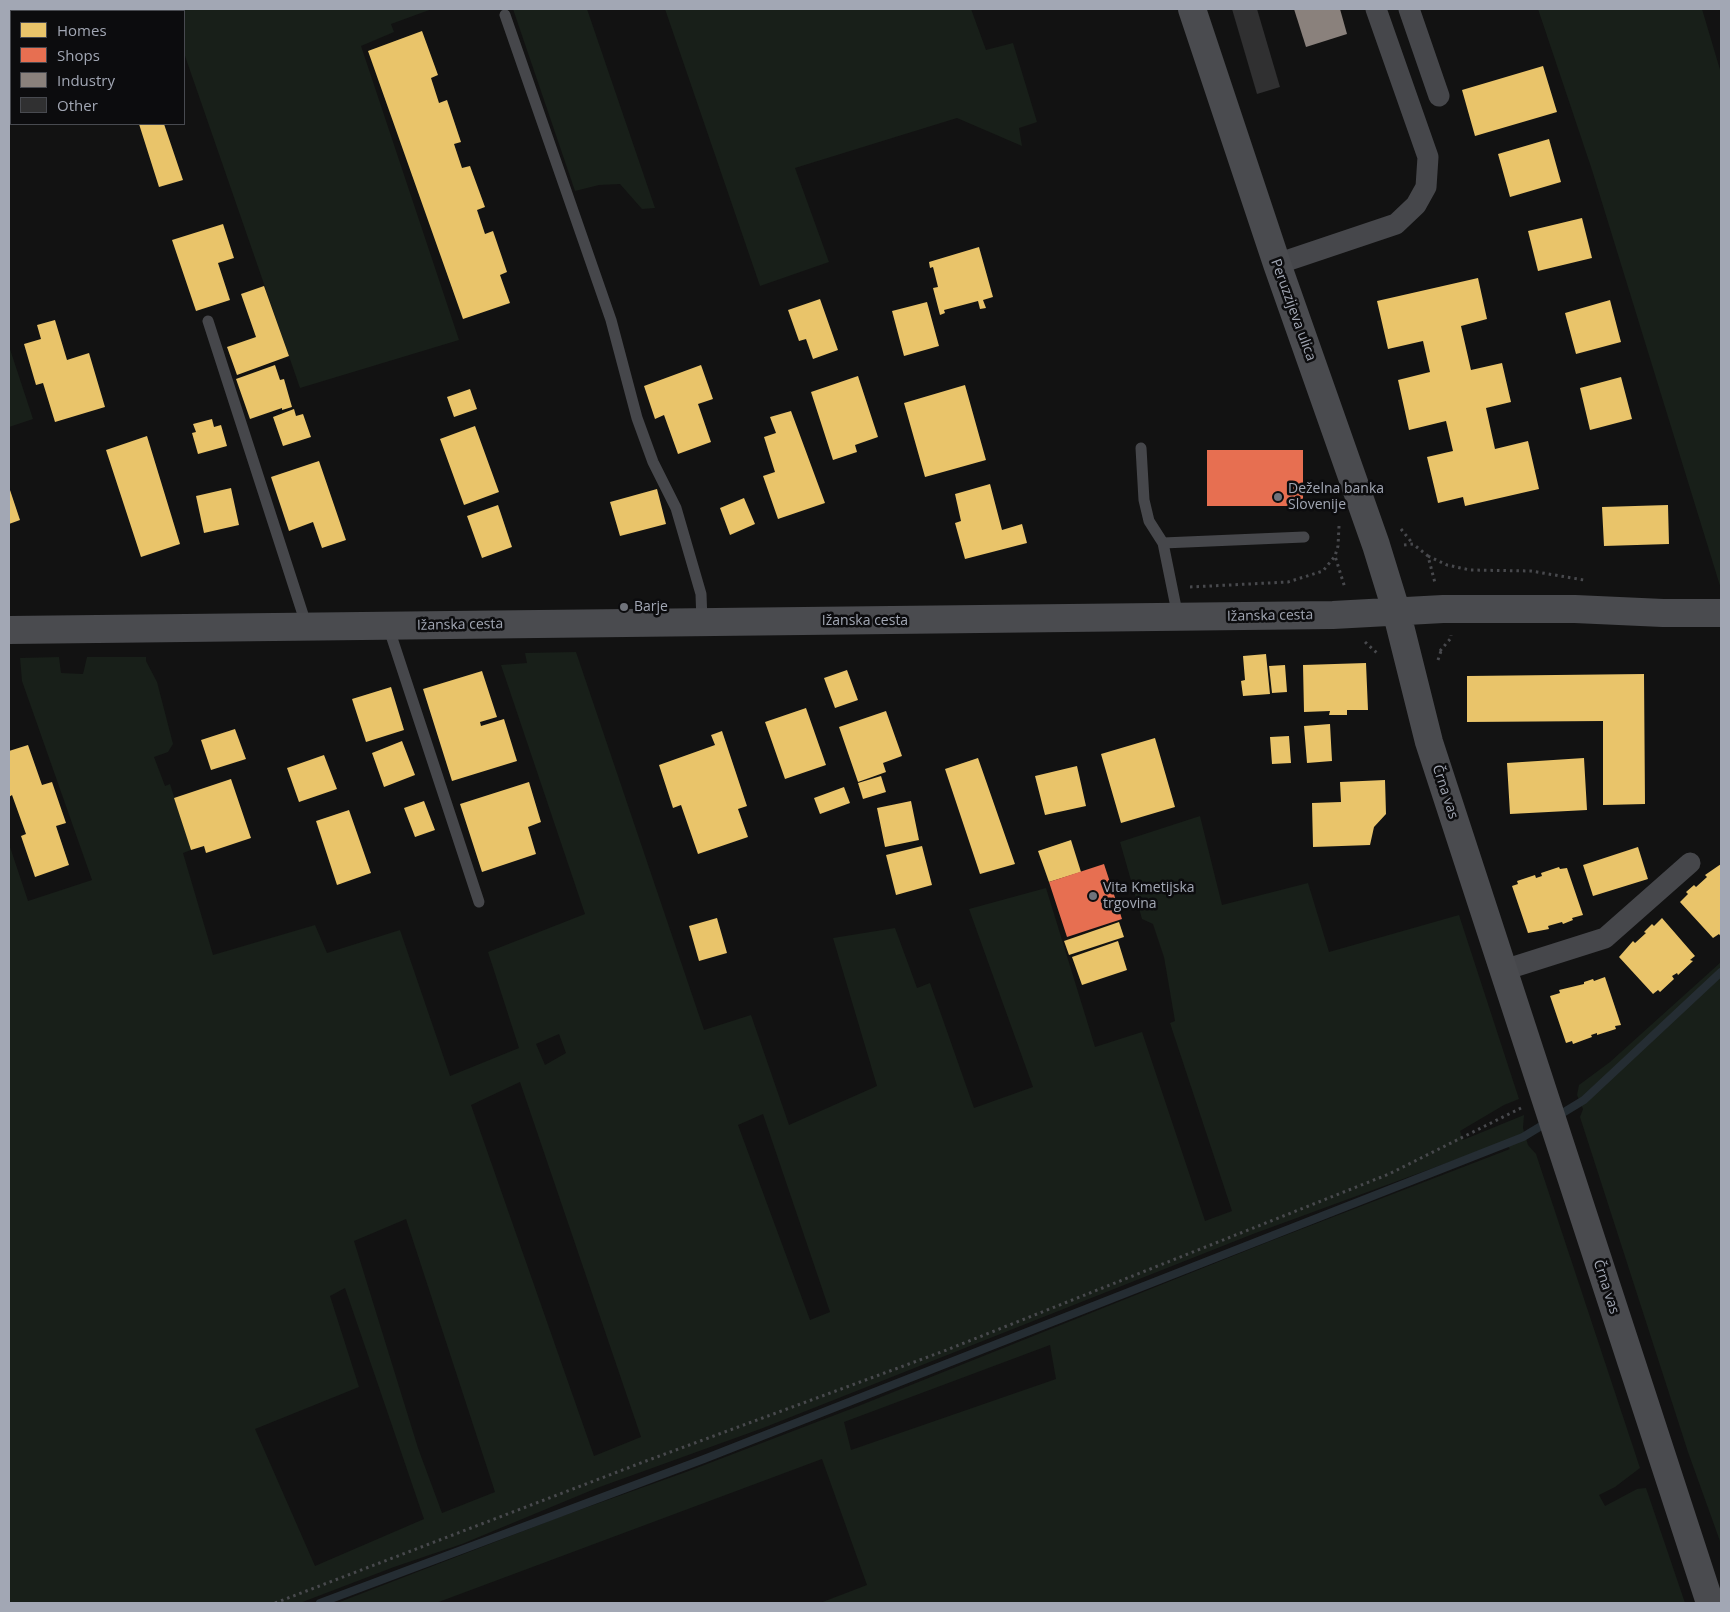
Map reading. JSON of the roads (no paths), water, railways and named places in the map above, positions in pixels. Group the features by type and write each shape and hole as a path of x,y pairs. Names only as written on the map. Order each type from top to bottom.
{"street":[{"name":"Peruzzijeva ulica","path":"1192,9 1276,264 1341,442 1396,610"},
{"path":"1276,264 1396,224 1416,205 1426,187 1428,157 1376,9"},
{"path":"1409,9 1439,96"},
{"name":"Ižanska cesta","path":"9,630 1333,615 1396,610 1575,609 1663,614 1721,613"},
{"name":"Črna vas","path":"1396,610 1429,742 1504,970 1543,1115 1710,1603"},
{"path":"1504,970 1605,938 1690,863"}],"lane":[{"path":"505,15 610,320 637,418 653,462 676,508 701,594 702,622"},
{"path":"208,322 307,627"},
{"path":"1141,448 1144,500 1149,521 1163,543 1178,617"},
{"path":"1163,543 1304,537"},
{"path":"388,626 479,902"}],"waterway":[{"path":"320,1603 704,1459 1523,1137 1584,1100 1721,972"}],"place":[{"name":"Deželna banka Slovenije","path":"1278,497"},
{"name":"Barje","path":"624,607"},
{"name":"Vita Kmetijska trgovina","path":"1093,896"}]}
